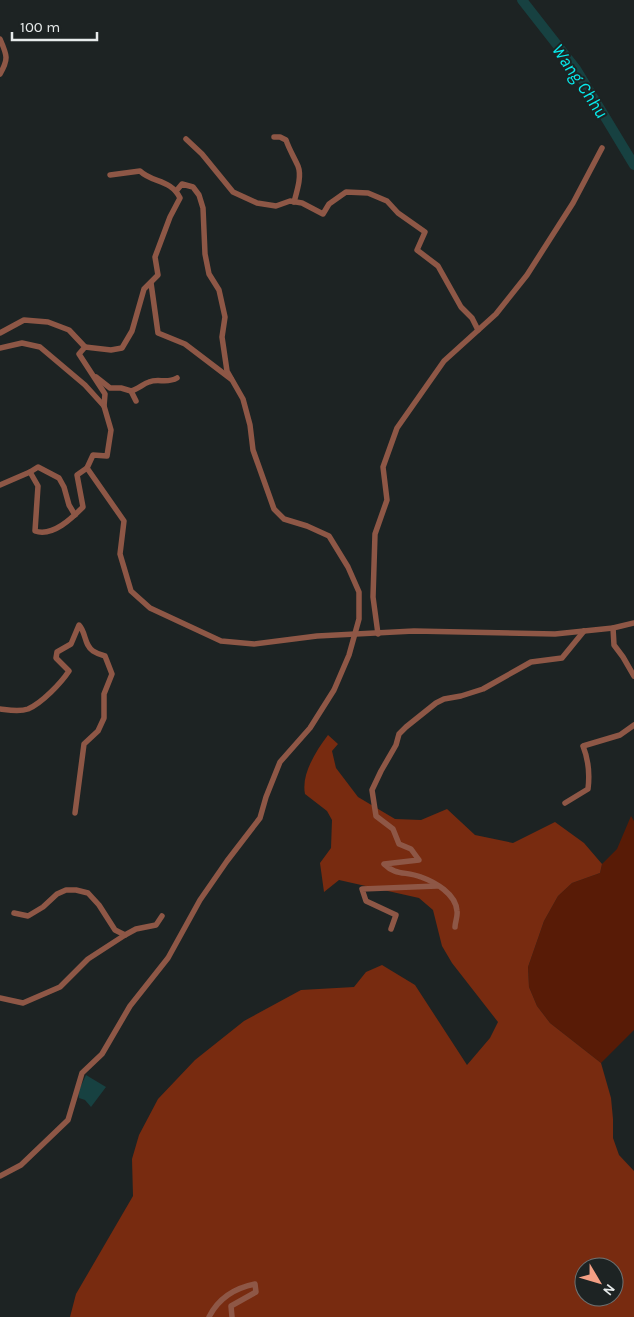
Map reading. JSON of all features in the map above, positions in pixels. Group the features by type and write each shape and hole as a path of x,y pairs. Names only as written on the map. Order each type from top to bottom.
{"street":[{"path":"0,40 6,53 7,63 0,74"},
{"path":"274,137 286,140 299,168 298,189 294,202"},
{"path":"186,139 202,154 233,192 258,203 276,206 290,201 302,203 323,214 329,204 346,192 368,193 387,201 398,213 425,232 417,250 438,266 456,300 472,318 478,330"},
{"path":"378,634 373,597 375,534 387,500 383,467 397,428 444,361 496,314 527,275 573,203 602,148"},
{"path":"0,333 24,320 48,322 69,330 86,347 111,350 122,348 132,332 144,289 158,274 155,257 170,217 180,198 177,190 163,182 145,176 140,171 110,176"},
{"path":"0,1176 21,1164 68,1120 82,1074 102,1054 130,1006 168,958 200,900 260,818 280,762 310,728 322,710 342,671 359,619 359,592 348,567 329,536 307,526 284,519 274,509 253,450 250,425 243,399 227,370 222,337 225,318 218,290 209,274 205,254 203,208 199,195 193,187 182,184 177,190"},
{"path":"151,283 158,333 185,344 233,380"},
{"path":"0,348 22,343 40,347 85,385 104,406"},
{"path":"30,472 38,486 35,531 38,532 58,528 75,515 83,506 77,475 87,468 93,455 107,456 111,430 104,406 105,394 79,354 86,347"},
{"path":"89,370 110,388 121,388 131,391 140,388 150,381 170,382 177,378"},
{"path":"131,391 136,401"},
{"path":"0,485 38,467 59,478 64,487 69,505 75,515"},
{"path":"87,468 124,521 120,554 131,591 150,608 221,641 254,644 317,636 414,631 556,634 613,628 634,623"},
{"path":"0,709 18,711 28,709 62,681 69,671 56,658 57,652 71,644 78,625 83,629 86,643 91,650 104,656 112,674 104,694 104,718 98,730 84,744 75,813"},
{"path":"613,628 614,645 624,657 634,676"},
{"path":"455,927 457,911 453,899 439,886 420,876 392,871 384,864 419,860 412,849 399,844 393,829 376,816 372,790 396,745 399,734 436,703 444,699 462,696 483,689 531,662 562,658 584,631"},
{"path":"565,803 588,789 590,774 588,757 583,746 620,735 634,725"},
{"path":"392,929 396,915 366,901 362,889 439,886"},
{"path":"14,913 28,916 43,907 57,894 66,890 76,890 88,893 99,905 115,930 125,935"},
{"path":"0,998 23,1002 55,990 88,959 136,929 156,925 162,916"},
{"path":"209,1317 218,1304 234,1291 244,1286 255,1284 256,1292 231,1306 232,1317"}],"shaded area":[{"path":"328,735 338,744 332,751 336,768 358,797 395,819 421,820 447,809 475,835 513,843 555,822 584,843 602,864 600,873 572,883 558,896 544,921 528,967 529,987 537,1006 550,1023 601,1063 611,1098 613,1138 619,1155 634,1171 634,1317 70,1317 76,1294 133,1196 132,1159 139,1135 158,1099 195,1060 244,1021 301,990 354,987 366,972 382,965 415,985 467,1065 490,1038 498,1022 452,963 442,946 433,910 419,898 339,880 324,892 320,863 331,848 332,820 327,811 305,794 305,779 314,755"},
{"path":"631,816 634,821 634,1030 601,1063 550,1023 537,1006 529,987 528,967 544,921 558,896 572,883 600,873 602,864 617,849"}],"water":[{"path":"86,1075 106,1087 91,1107 85,1100 79,1098 78,1092"}],"waterway":[{"name":"Wang Chhu","path":"522,0 576,69 634,165"}]}
